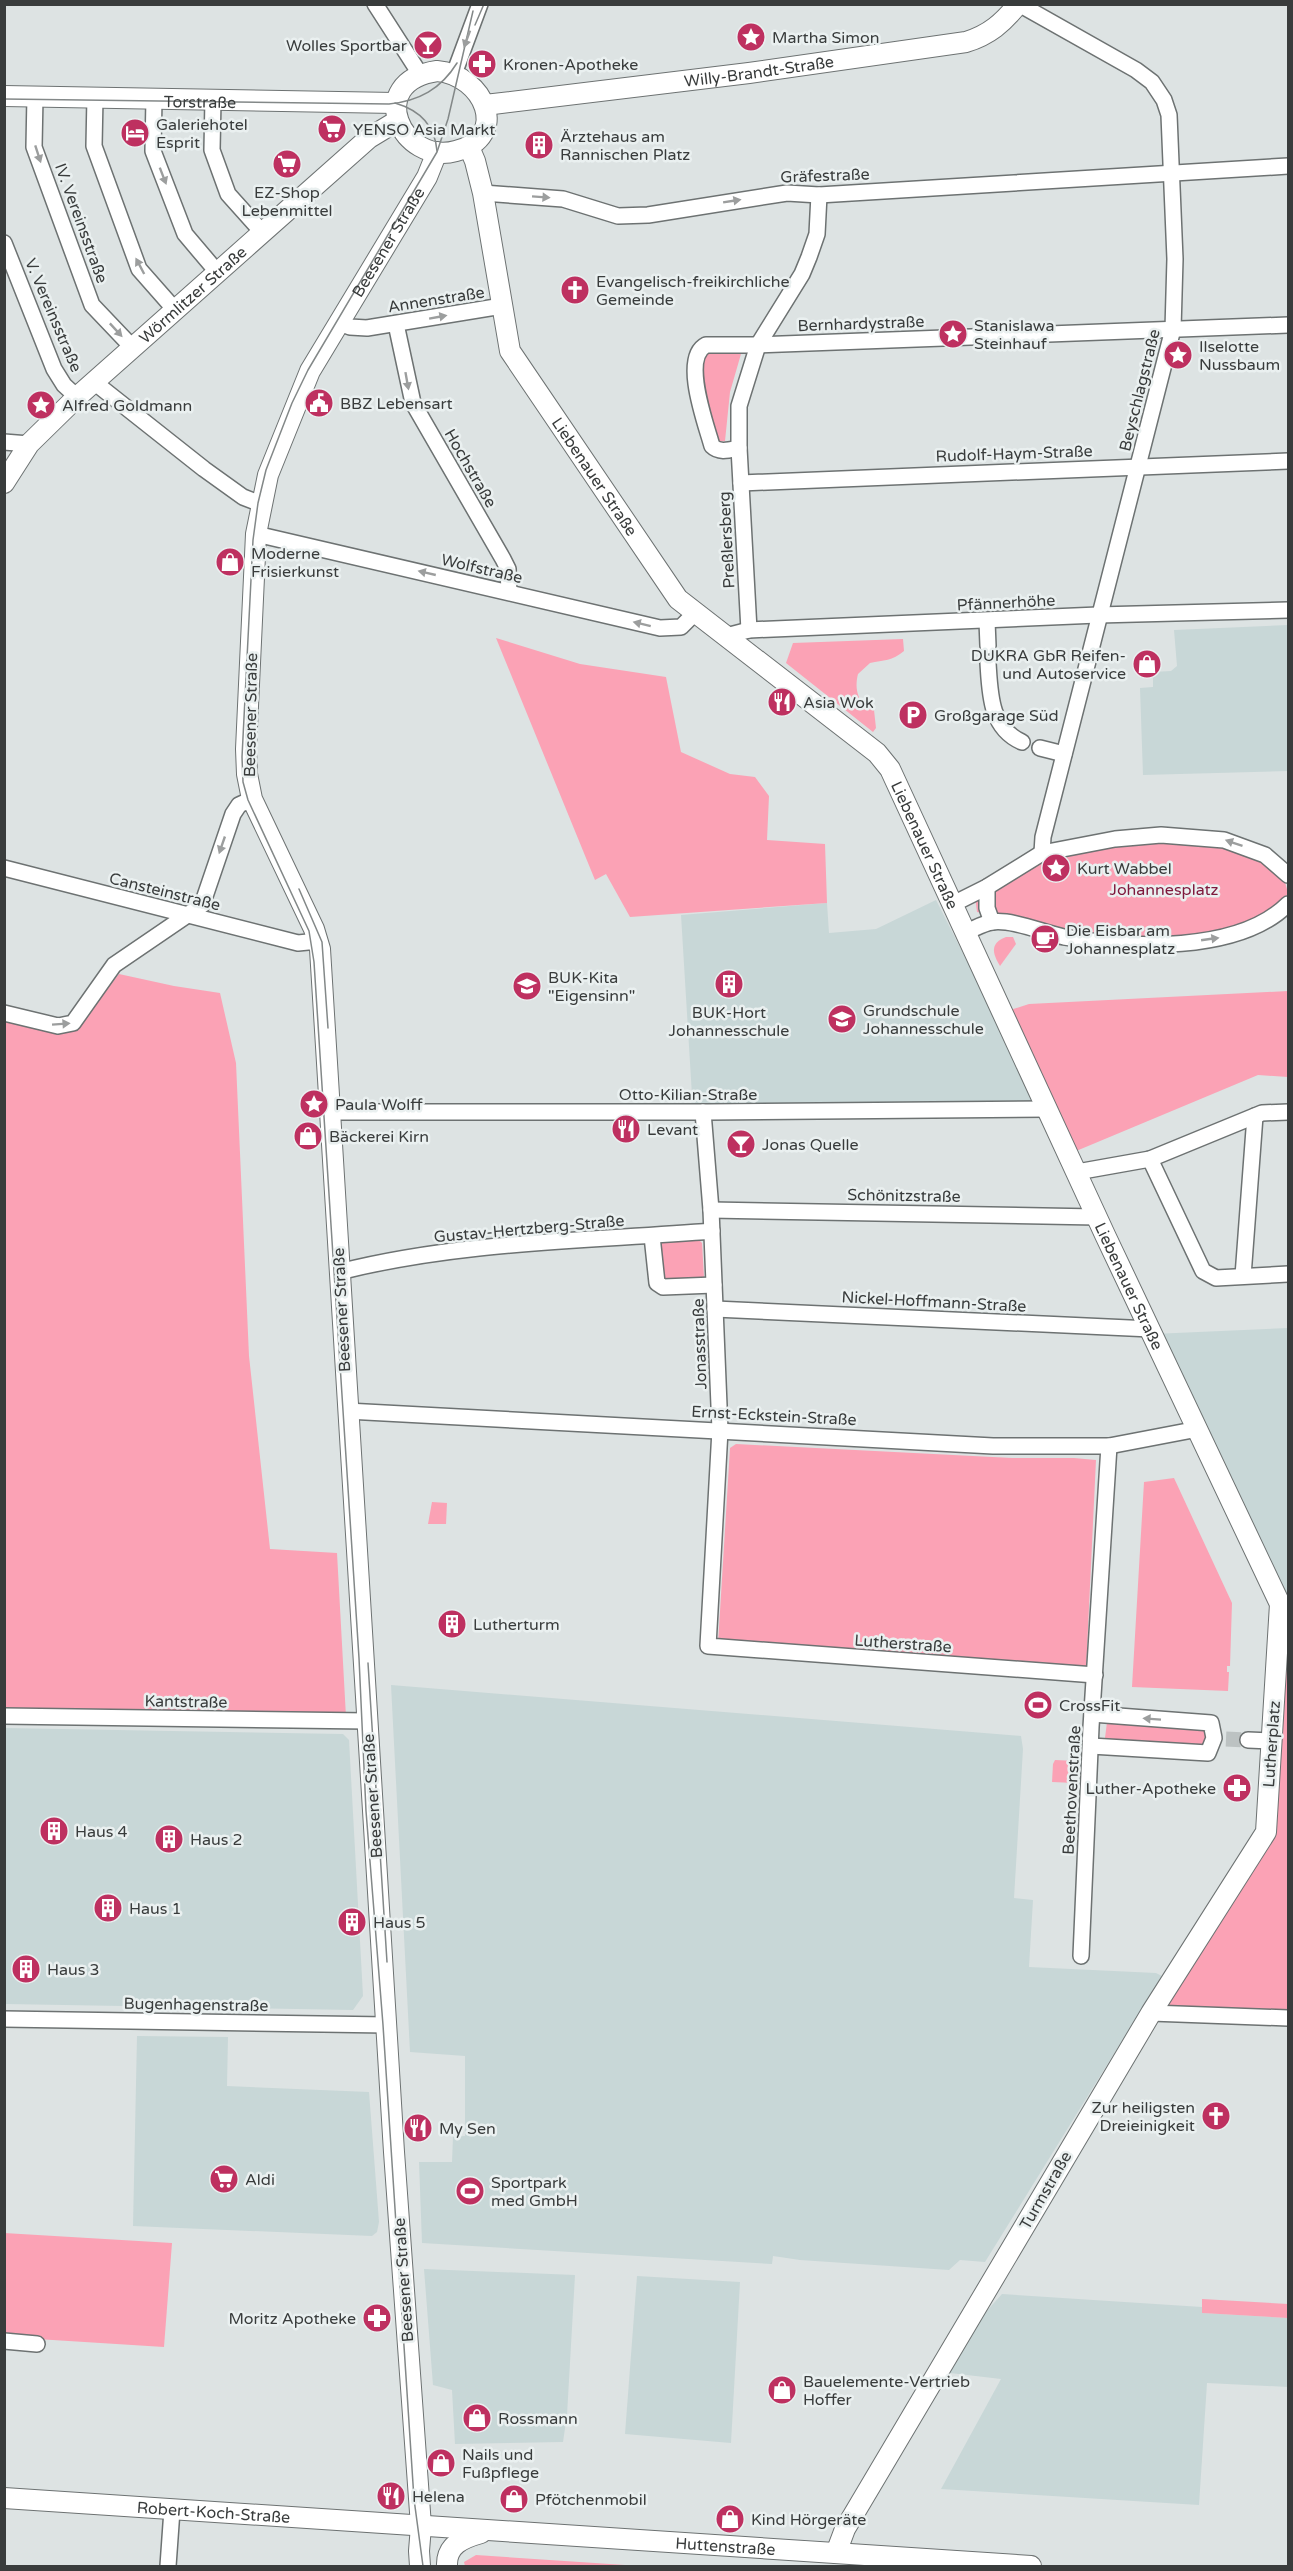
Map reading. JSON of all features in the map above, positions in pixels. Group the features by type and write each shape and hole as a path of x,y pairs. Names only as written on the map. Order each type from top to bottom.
{"street":[{"path":"375,4 420,74"},
{"path":"454,74 480,4"},
{"name":"Willy-Brandt-Straße","path":"485,105 760,72 966,42 996,28 1018,4"},
{"name":"Beyschlagstraße","path":"1018,4 1152,82 1164,100 1169,115 1175,259 1173,329 1139,466 1098,615 1042,853"},
{"path":"438,71 454,74 475,88 485,105 486,124 478,139 469,147 454,152 437,152 411,139 396,112 401,89 420,74 438,71"},
{"name":"Torstraße","path":"4,96 213,99 396,112"},
{"name":"IV. Vereinsstraße","path":"35,96 34,147 93,305 132,347"},
{"path":"95,97 94,146 139,269 176,311"},
{"path":"154,98 153,151 185,234 218,273"},
{"path":"213,99 212,150 228,194 263,233"},
{"name":"Wörmlitzer Straße","path":"4,483 29,444 77,397 176,311 396,112"},
{"name":"Liebenauer Straße","path":"469,147 483,193 510,351 678,599 694,614 726,636 886,762 1280,1604 1283,1631"},
{"name":"Beesener Straße","path":"421,2526 394,2152 318,941 314,928 252,798 247,774 246,749 256,534 267,475 310,371 427,177 437,152"},
{"name":"Gräfestraße","path":"483,193 563,199 618,216 648,214 787,193 819,195 1288,166"},
{"name":"Preßlersberg","path":"749,630 739,448 739,406 758,345 802,274 818,234 819,195"},
{"name":"V. Vereinsstraße","path":"4,243 10,275 54,369 64,385 77,397"},
{"name":"Annenstraße","path":"340,323 356,328 396,324 502,306"},
{"name":"Hochstraße","path":"396,324 412,403 503,559 508,569 509,592"},
{"name":"Bernhardystraße","path":"758,345 1288,325"},
{"path":"739,448 721,451 712,446 696,378 694,359 706,345 758,345"},
{"path":"94,382 204,469 243,497 261,504"},
{"path":"4,442 29,444"},
{"name":"Rudolf-Haym-Straße","path":"741,483 1288,461"},
{"name":"Wolfstraße","path":"256,534 660,628 681,627 694,614"},
{"name":"Pfännerhöhe","path":"726,636 749,630 1098,615 1288,610"},
{"path":"987,621 988,646"},
{"path":"988,663 991,695 1000,725 1006,734 1022,742"},
{"path":"1040,748 1064,754"},
{"path":"4,1013 58,1026 73,1023 114,965 202,905 233,814 239,805 252,798"},
{"path":"953,904 987,887 1042,853 1115,839 1161,835 1224,840 1265,855 1288,875"},
{"name":"Cansteinstraße","path":"4,868 298,943 318,941"},
{"path":"987,887 987,908 992,922"},
{"path":"966,932 992,922 1095,942 1159,944 1235,935 1263,924 1288,904"},
{"name":"Otto-Kilian-Straße","path":"328,1112 1047,1109"},
{"path":"1077,1172 1150,1159 1255,1116 1272,1111 1288,1112"},
{"name":"Jonasstraße","path":"703,1112 711,1210 720,1430 708,1646"},
{"path":"1244,1276 1255,1116"},
{"path":"1150,1159 1203,1271 1216,1278 1288,1274"},
{"name":"Schönitzstraße","path":"711,1210 1097,1217"},
{"name":"Gustav-Hertzberg-Straße","path":"339,1272 417,1257 495,1246 712,1231"},
{"path":"652,1236 657,1283 663,1287 714,1285"},
{"name":"Nickel-Hoffmann-Straße","path":"715,1309 1150,1329"},
{"name":"Ernst-Eckstein-Straße","path":"347,1411 993,1446 1109,1446 1198,1429"},
{"name":"Beethovenstraße","path":"1081,1956 1092,1714 1109,1446"},
{"name":"Lutherplatz","path":"1266,1832 1271,1741 1283,1631"},
{"name":"Lutherstraße","path":"708,1646 1095,1675"},
{"path":"1091,1746 1208,1753 1220,1738 1211,1723 1092,1714"},
{"name":"Kantstraße","path":"4,1716 367,1722"},
{"path":"1248,1740 1271,1741"},
{"name":"Turmstraße","path":"836,2553 845,2529 1151,2013 1266,1832"},
{"path":"1151,2013 1288,2018"},
{"name":"Bugenhagenstraße","path":"4,2019 387,2025"},
{"path":"4,2341 37,2344"},
{"name":"Robert-Koch-Straße","path":"4,2498 421,2526"},
{"path":"168,2566 172,2510"},
{"path":"420,2566 421,2526"},
{"path":"421,2526 434,2556 435,2566"},
{"name":"Huttenstraße","path":"421,2526 1031,2566"},
{"path":"447,2566 450,2550 455,2544 486,2531"}],"shaded area":[{"path":"1288,625 1288,771 1143,775 1140,688 1153,687 1153,672 1171,671 1177,666 1174,630"},
{"name":"Grundschule Johannesschule","path":"936,900 1040,1105 693,1112 681,915 827,903 829,933 876,929"},
{"path":"1288,1328 1288,1631 1278,1631 1280,1604 1153,1334"},
{"path":"391,1685 1021,1736 1023,1749 1014,1898 1033,1900 1029,1967 1156,1973 1162,1976 985,2262 960,2260 949,2270 800,2260 773,2256 772,2264 422,2243 419,2162 452,2162 453,2137 465,2136 465,2056 410,2052"},
{"path":"5,1728 343,1734 349,1740 363,1996 353,2010 5,2004"},
{"path":"137,2036 228,2037 227,2086 369,2092 379,2222 377,2232 372,2236 133,2226"},
{"path":"424,2269 575,2275 567,2415 563,2442 455,2444 452,2390 433,2385"},
{"path":"637,2276 740,2282 731,2443 625,2434"},
{"path":"1002,2294 1202,2307 1202,2313 1288,2318 1288,2387 1207,2383 1199,2505 941,2489 1001,2379 933,2371"}],"green space":[{"path":"743,347 730,392 725,441 717,442 708,414 698,365 712,348"},
{"path":"496,638 580,664 666,677 681,752 730,774 755,777 769,796 767,840 825,844 827,903 630,917 606,874 595,880"},
{"path":"903,639 904,651 892,658 870,663 858,674 858,696 864,704 874,710 876,728 873,732 786,663 793,643"},
{"name":"Johannesplatz","path":"1162,839 1220,845 1282,871 1288,893 1282,903 1260,919 1206,934 1166,937 1090,935 977,912 975,897 1042,853"},
{"path":"1006,937 1013,937 1016,944 1000,966 994,949 997,942"},
{"path":"119,974 220,993 236,1063 249,1356 270,1549 337,1553 346,1717 5,1709 5,1021 75,1030"},
{"path":"1288,991 1288,1077 1258,1075 1069,1154 1004,1012 1029,1004"},
{"path":"699,1240 702,1243 704,1277 701,1281 663,1282 658,1242"},
{"path":"736,1444 1096,1460 1086,1670 718,1644 730,1448"},
{"path":"1174,1478 1232,1603 1230,1666 1227,1666 1228,1691 1132,1687 1144,1482"},
{"path":"432,1502 447,1503 446,1524 428,1524"},
{"path":"1278,1631 1288,1631 1288,2018 1151,2013 1266,1832"},
{"path":"1107,1722 1207,1728 1207,1746 1107,1742 1105,1738"},
{"path":"1055,1760 1077,1761 1075,1783 1052,1782"},
{"path":"4,2233 172,2243 164,2347 5,2337"},
{"path":"1202,2299 1288,2304 1288,2318 1202,2313"},
{"path":"476,2555 625,2566 465,2566 464,2562"}],"tunnel":[{"path":"1226,1739 1248,1740"}],"tram line":[{"path":"475,25 484,4"},
{"path":"423,2566 414,2499 383,2025 366,1811 359,1658 314,962 309,931 248,800 243,782 242,757 253,540 258,503 266,470 292,403 308,370 437,152 448,119 473,11"},
{"path":"4,99 389,104 410,100 428,92 444,80 457,63"},
{"path":"395,103 418,114 424,120 433,134 437,151"},
{"path":"299,889 322,942 328,1028"},
{"path":"368,1663 387,1962"}],"place":[{"name":"Martha Simon","path":"751,37"},
{"name":"Wolles Sportbar","path":"428,45"},
{"name":"Kronen-Apotheke","path":"482,64"},
{"name":"YENSO Asia Markt","path":"332,129"},
{"name":"Galeriehotel Esprit","path":"135,133"},
{"name":"Ärztehaus am Rannischen Platz","path":"539,145"},
{"name":"EZ-Shop Lebenmittel","path":"287,164"},
{"name":"Evangelisch-freikirchliche Gemeinde","path":"575,290"},
{"name":"Stanislawa Steinhauf","path":"953,334"},
{"name":"Ilselotte Nussbaum","path":"1178,355"},
{"name":"BBZ Lebensart","path":"319,403"},
{"name":"Alfred Goldmann","path":"41,405"},
{"name":"Moderne Frisierkunst","path":"230,562"},
{"name":"DUKRA GbR Reifen- und Autoservice","path":"1147,664"},
{"name":"Asia Wok","path":"782,702"},
{"name":"Großgarage Süd","path":"913,715"},
{"name":"Kurt Wabbel","path":"1056,868"},
{"name":"Die Eisbar am Johannesplatz","path":"1045,939"},
{"name":"BUK-Hort Johannesschule","path":"729,984"},
{"name":"BUK-Kita \"Eigensinn\"","path":"527,986"},
{"name":"Grundschule Johannesschule","path":"842,1019"},
{"name":"Paula Wolff","path":"314,1104"},
{"name":"Levant","path":"626,1129"},
{"name":"Bäckerei Kirn","path":"308,1136"},
{"name":"Jonas Quelle","path":"741,1144"},
{"name":"Lutherturm","path":"452,1624"},
{"name":"CrossFit","path":"1038,1705"},
{"name":"Luther-Apotheke","path":"1237,1788"},
{"name":"Haus 4","path":"54,1831"},
{"name":"Haus 2","path":"169,1839"},
{"name":"Haus 1","path":"108,1908"},
{"name":"Haus 5","path":"352,1922"},
{"name":"Haus 3","path":"26,1969"},
{"name":"Zur heiligsten Dreieinigkeit","path":"1216,2116"},
{"name":"My Sen","path":"418,2128"},
{"name":"Aldi","path":"224,2179"},
{"name":"Sportpark med GmbH","path":"470,2191"},
{"name":"Moritz Apotheke","path":"377,2318"},
{"name":"Bauelemente-Vertrieb Hoffer","path":"782,2390"},
{"name":"Rossmann","path":"477,2418"},
{"name":"Nails und Fußpflege","path":"441,2463"},
{"name":"Helena","path":"391,2496"},
{"name":"Pfötchenmobil","path":"514,2499"},
{"name":"Kind Hörgeräte","path":"730,2519"}]}
